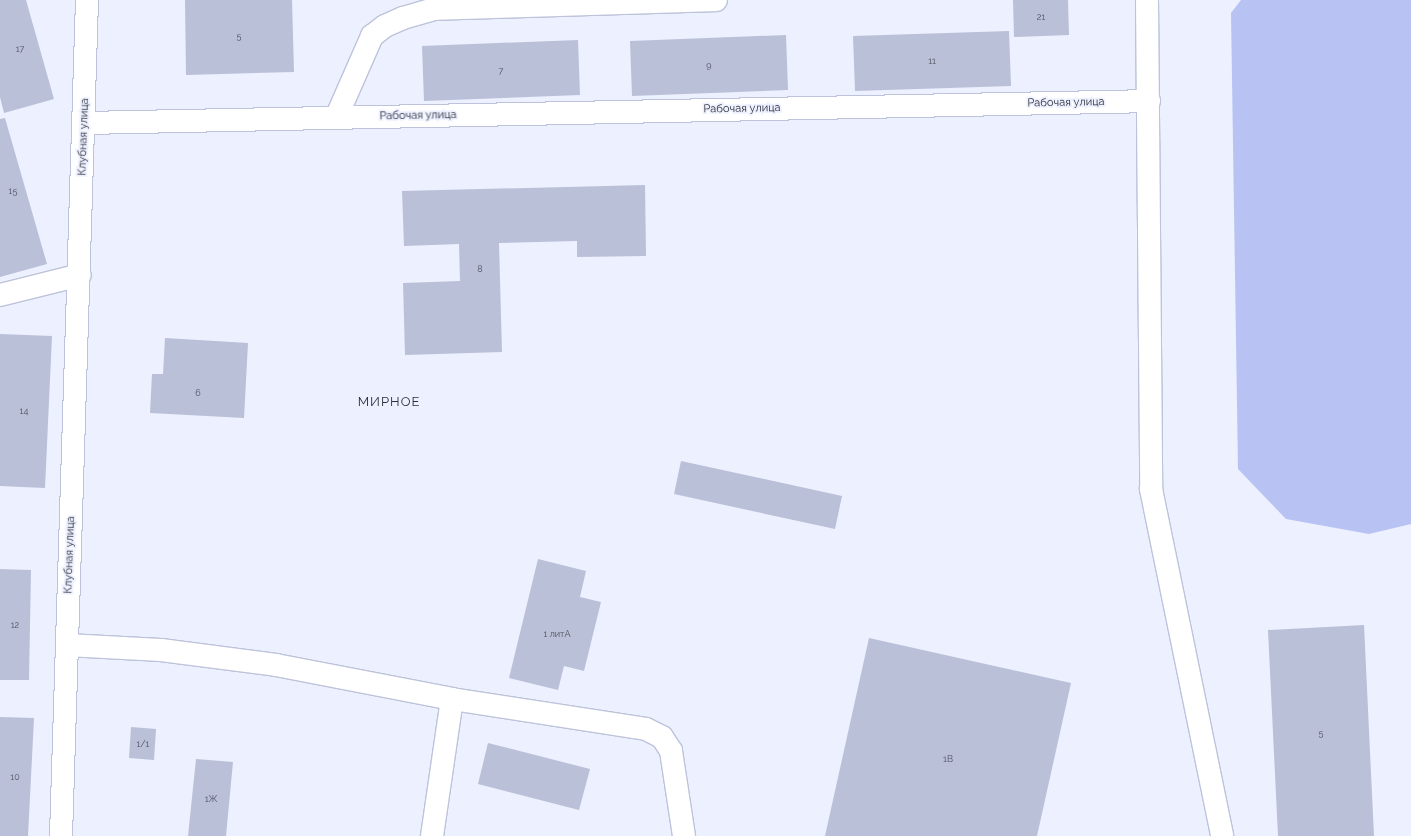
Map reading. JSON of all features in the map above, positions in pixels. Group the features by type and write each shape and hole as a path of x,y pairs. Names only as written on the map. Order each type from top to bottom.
{"street":[{"name":"Клубная улица","path":"61,836 85,123 87,0"},
{"path":"336,118 372,36 385,26 434,4 716,0"},
{"path":"1147,0 1151,489 1222,836"},
{"name":"Рабочая улица","path":"85,123 1149,101"},
{"path":"0,295 80,274"},
{"path":"67,645 161,650 276,665 452,699 646,729 662,737 671,751 684,836"},
{"path":"432,836 452,699"}],"shaded area":[{"path":"1241,0 1411,0 1411,524 1369,534 1286,519 1238,469 1231,13"}],"building":[{"path":"0,0 26,0 54,99 4,113 0,97"},
{"path":"185,0 292,0 294,72 186,75"},
{"path":"1013,0 1068,0 1069,35 1014,37"},
{"path":"1009,31 1011,86 855,91 853,36"},
{"path":"786,35 788,90 632,96 630,41"},
{"path":"578,40 580,95 424,101 422,46"},
{"path":"5,118 47,264 0,277 0,119"},
{"path":"645,185 646,256 577,257 577,241 499,243 502,352 405,355 403,283 460,281 459,244 404,246 402,191"},
{"path":"0,334 52,336 45,488 0,486"},
{"path":"165,338 248,343 244,418 150,413 152,374 163,374"},
{"path":"681,461 842,496 835,529 674,494"},
{"path":"538,559 586,571 580,597 601,602 584,671 564,666 558,690 509,678"},
{"path":"0,569 31,570 29,680 0,680"},
{"path":"1364,625 1374,836 1278,836 1268,630"},
{"path":"869,638 1071,683 1037,836 825,836"},
{"path":"0,717 34,718 28,836 0,836"},
{"path":"131,727 156,729 154,760 129,758"},
{"path":"488,743 590,769 579,810 478,784"},
{"path":"196,759 233,762 226,836 188,836"}],"district":[{"name":"МИРНОЕ","path":"389,402"}]}
